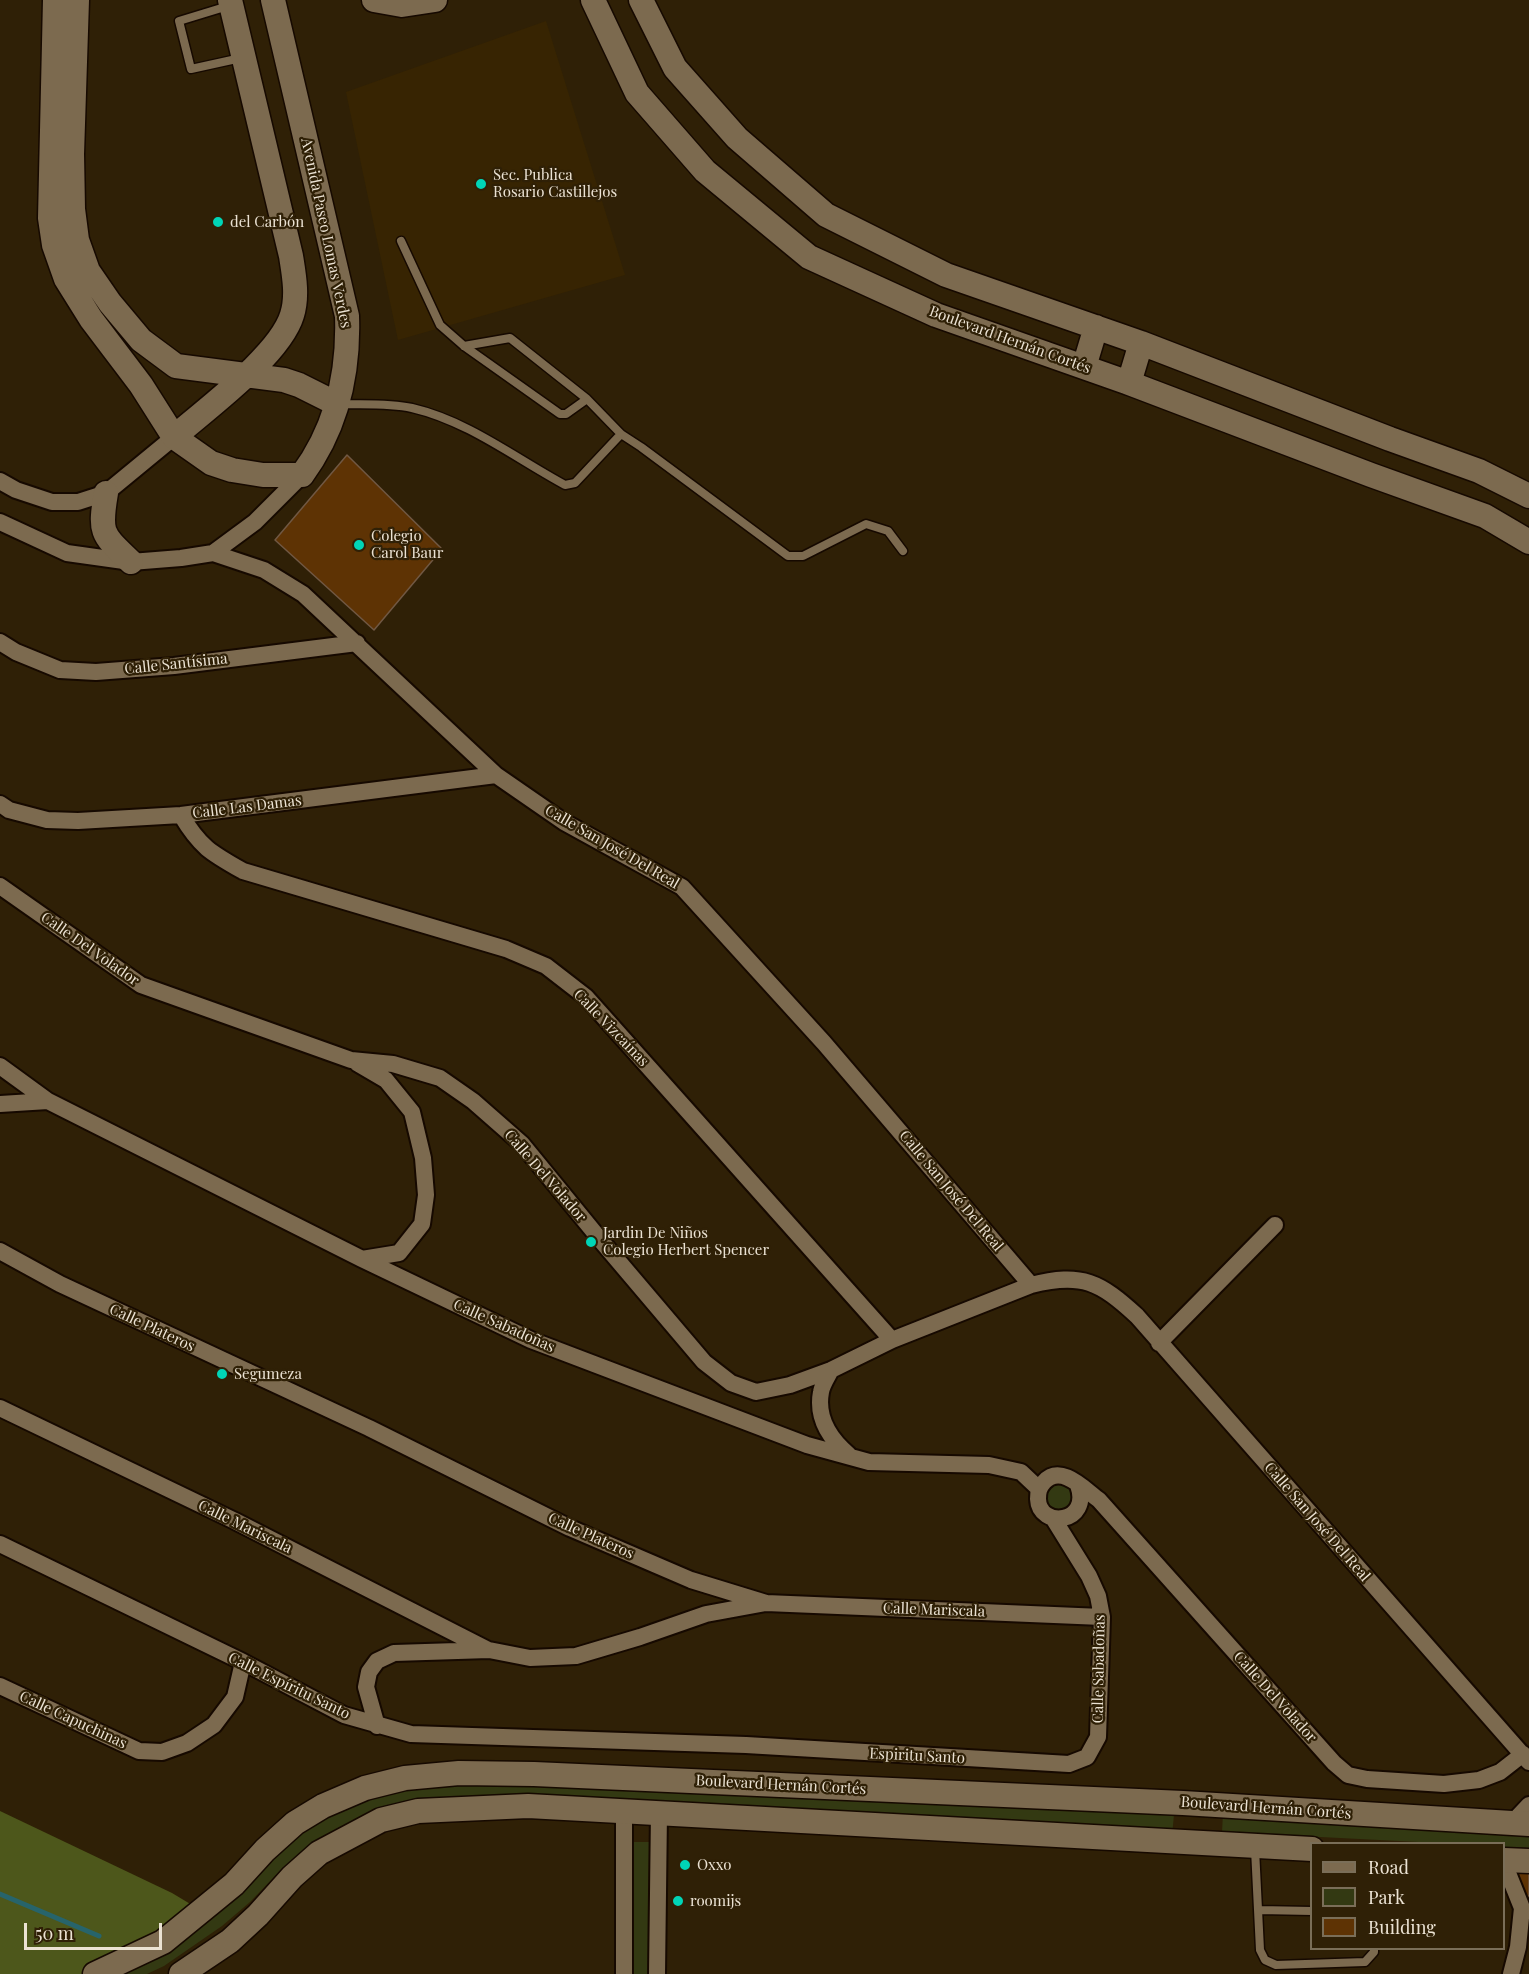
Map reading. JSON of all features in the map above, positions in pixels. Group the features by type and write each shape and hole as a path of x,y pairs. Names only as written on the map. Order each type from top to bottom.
{"main road":[{"path":"55,0 50,218 54,245 66,279 91,320 141,385 174,437 211,463 232,470 263,475 302,476"},
{"path":"77,0 72,154 73,208 77,240 88,271 110,303 141,340 176,366 284,380 337,404"},
{"name":"Avenida Paseo Lomas Verdes","path":"273,0 347,316 348,346 337,404 326,435 302,476"},
{"path":"374,0 402,5 435,0"},
{"name":"Boulevard Hernán Cortés","path":"593,0 637,93 705,171 809,257 936,315 1129,383 1485,516 1529,542"},
{"path":"641,0 675,68 737,138 826,215 946,275 1141,343 1479,471 1529,496"},
{"path":"174,437 247,374 279,342 292,315 295,290 291,256 231,3"},
{"path":"1084,367 1096,327"},
{"path":"1129,383 1141,343"},
{"path":"106,493 102,525 106,538 131,562"},
{"name":"Boulevard Hernán Cortés","path":"95,1974 120,1969 163,1942 234,1884 265,1850 295,1823 323,1806 365,1788 405,1778 459,1773 534,1774 1183,1803 1521,1824"},
{"path":"1178,1840 1183,1803"},
{"path":"1216,1843 1220,1805"},
{"path":"181,1974 230,1941 258,1915 292,1877 319,1853 381,1820 418,1811 528,1806 1310,1849"},
{"path":"1505,1862 1529,1861"}],"street":[{"path":"0,481 16,490 52,502 78,502 106,493 174,437"},
{"name":"Avenida Paseo Lomas Verdes","path":"0,522 67,553 131,562 181,558 213,553 255,522 302,476"},
{"name":"Calle San José Del Real","path":"213,553 264,570 303,594 496,775 564,822 682,887 825,1043 1031,1285"},
{"name":"Calle Santísima","path":"0,642 16,652 60,670 96,672 174,666 357,643"},
{"name":"Calle Las Damas","path":"0,804 9,810 47,820 78,821 182,815 496,775"},
{"name":"Calle Vizcaínas","path":"182,815 194,836 212,853 243,871 506,949 546,966 586,998 892,1341"},
{"name":"Calle Del Volador","path":"0,886 141,986 351,1060 393,1064 440,1078 473,1101 522,1144 704,1362 731,1383 756,1392 790,1385 831,1370 892,1341"},
{"path":"351,1060 386,1080 412,1112 423,1158 426,1195 422,1224 399,1253 362,1259"},
{"name":"Calle Sabadoñas","path":"0,1066 48,1101 362,1259 531,1340 807,1445 852,1458 870,1462 989,1465 1021,1472 1039,1489 1038,1502 1045,1514 1053,1518 1089,1576 1098,1596 1102,1617 1098,1737 1087,1757"},
{"path":"0,1104 48,1101"},
{"path":"1159,1342 1275,1225"},
{"name":"Calle Plateros","path":"0,1251 60,1284 369,1428 570,1528 691,1580 766,1603"},
{"name":"Calle San José Del Real","path":"892,1341 1031,1285 1054,1279 1085,1280 1115,1296 1137,1316 1526,1758"},
{"path":"831,1370 821,1391 821,1413 826,1431 852,1458"},
{"name":"Calle Mariscala","path":"0,1408 235,1521 489,1650"},
{"path":"1039,1489 1048,1477 1058,1475 1069,1477 1078,1485 1081,1494 1080,1505 1074,1513 1066,1518 1053,1518"},
{"name":"Calle Del Volador","path":"1078,1485 1099,1500 1334,1763 1348,1775 1367,1779 1444,1784 1479,1780 1526,1758"},
{"name":"Calle Espíritu Santo","path":"0,1544 243,1662 345,1715 377,1726 411,1734 746,1745"},
{"path":"377,1726 366,1687 369,1672 377,1661 394,1653 489,1650 530,1658 576,1656 706,1614 766,1603"},
{"name":"Calle Mariscala","path":"766,1603 1102,1617"},
{"name":"Calle Capuchinas","path":"0,1686 139,1751 162,1752 187,1743 214,1725 235,1697 243,1662"},
{"name":"Espiritu Santo","path":"746,1745 1069,1764 1087,1757"},
{"path":"1521,1824 1529,1805"},
{"path":"624,1811 624,1974"},
{"path":"657,1974 658,1812"},
{"path":"1505,1866 1525,1903 1511,1974"}],"lane":[{"path":"231,3 179,21 181,31 191,69 244,57"},
{"path":"400,241 440,325 464,346 560,414 566,414 587,399"},
{"path":"464,346 510,338 587,399 621,434 788,556 802,556 866,524 888,531 903,551"},
{"path":"337,404 394,406 426,412 475,432 565,485 575,483 621,434"},
{"path":"1255,1845 1260,1950 1265,1960 1276,1965 1365,1962 1374,1950"},
{"path":"1259,1910 1310,1911"}],"shaded area":[{"name":"Sec. Publica Rosario Castillejos","path":"546,21 625,275 398,340 346,92"}],"green space":[{"path":"1059,1483 1069,1487 1073,1497 1069,1507 1059,1511 1049,1507 1045,1497 1049,1487"},
{"path":"459,1776 1175,1804 1172,1836 478,1798 306,1850 222,1926 164,1966 147,1974 127,1974 125,1967 325,1810"},
{"path":"0,1811 172,1893 202,1911 92,1974 0,1974"},
{"path":"1223,1813 1529,1827 1529,1848 1505,1847 1505,1842 1418,1842 1222,1832"},
{"path":"629,1842 649,1842 650,1974 630,1974"}],"building":[{"name":"Colegio Carol Baur","path":"347,455 442,549 374,630 275,540"},
{"path":"1505,1864 1529,1866 1529,1895 1522,1905"}],"waterway":[{"path":"0,1894 99,1936"}],"place":[{"name":"Sec. Publica Rosario Castillejos","path":"481,184"},
{"name":"del Carbón","path":"218,222"},
{"name":"Colegio Carol Baur","path":"359,545"},
{"name":"Jardin De Niños Colegio Herbert Spencer","path":"591,1242"},
{"name":"Segumeza","path":"222,1374"},
{"name":"Oxxo","path":"685,1865"},
{"name":"roomijs","path":"678,1901"}]}
